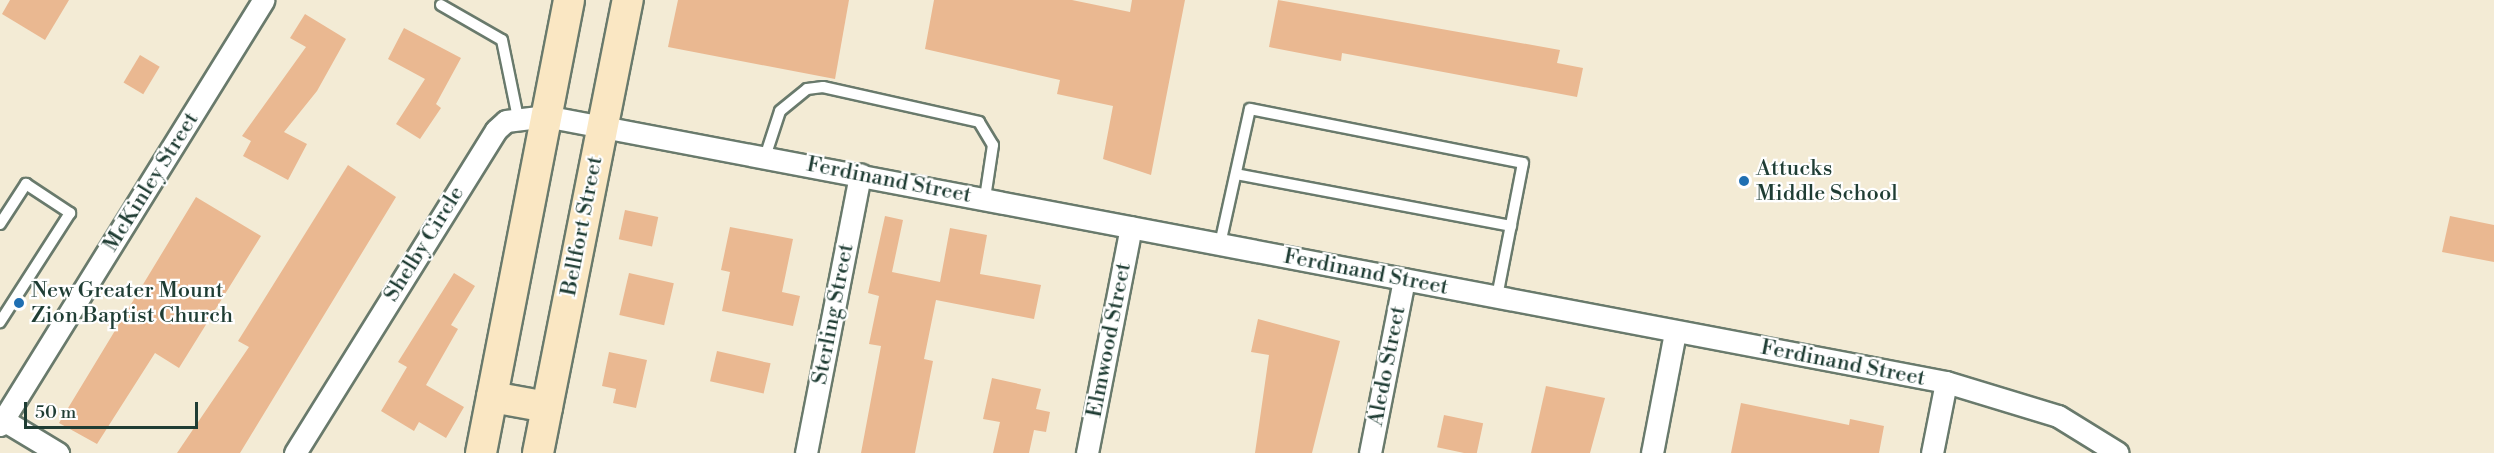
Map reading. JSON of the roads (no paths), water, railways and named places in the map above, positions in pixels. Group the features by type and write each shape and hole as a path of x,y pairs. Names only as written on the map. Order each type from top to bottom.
{"main road":[{"path":"481,453 492,397 531,117 569,0"},
{"name":"Bellfort Street","path":"538,453 628,0"},
{"path":"492,397 547,407"}],"street":[{"name":"McKinley Street","path":"1,421 263,0"},
{"path":"531,117 601,127"},
{"name":"Shelby Circle","path":"295,453 483,147 506,121 531,117"},
{"name":"Ferdinand Street","path":"601,127 860,174 1946,382 2058,416 2118,453"},
{"name":"Sterling Street","path":"806,453 860,174"},
{"name":"Elmwood Street","path":"1087,453 1131,226"},
{"name":"Aledo Street","path":"1370,453 1404,279"},
{"path":"1652,453 1676,332"},
{"path":"1932,453 1946,382"},
{"path":"1,421 58,453"}],"lane":[{"path":"441,5 502,40 531,117"},
{"path":"765,158 780,111 807,89 823,87 979,122 993,145 985,198"},
{"path":"1220,244 1250,109 1523,163 1497,297"},
{"path":"1236,174 1511,226"},
{"path":"0,224 26,184 70,213 0,322"}],"place":[{"name":"Attucks Middle School","path":"1744,181"},
{"name":"New Greater Mount Zion Baptist Church","path":"19,303"}]}
